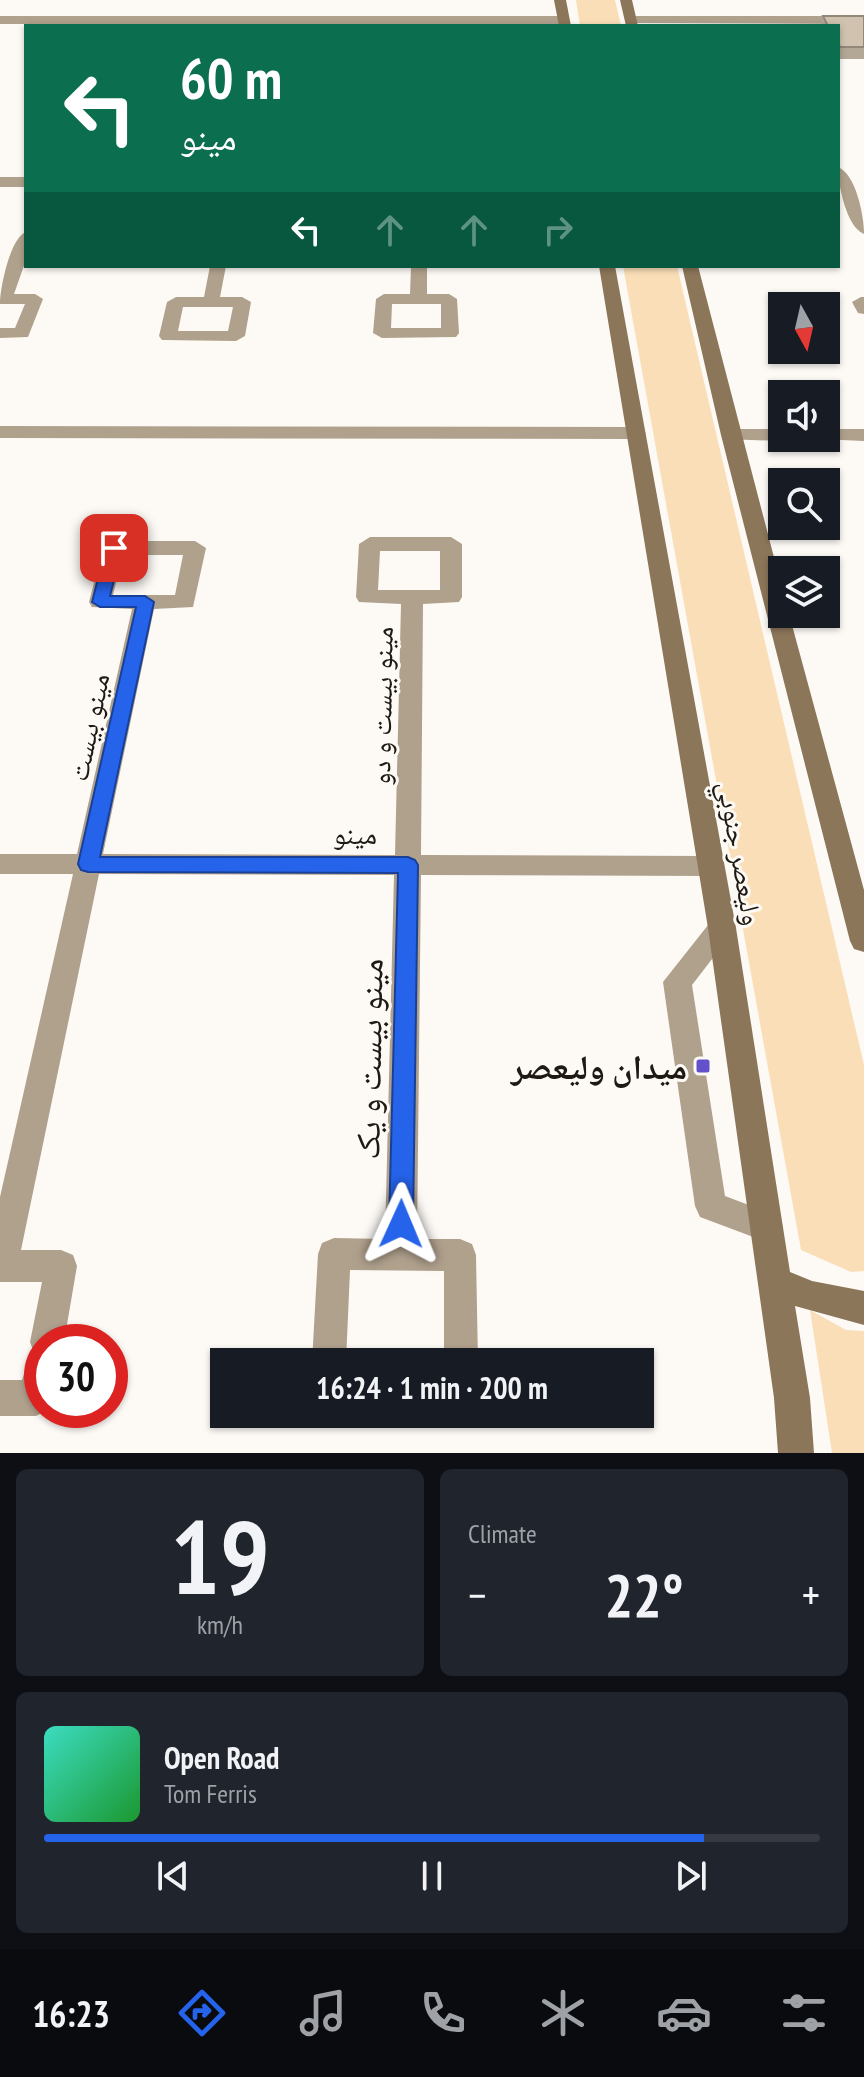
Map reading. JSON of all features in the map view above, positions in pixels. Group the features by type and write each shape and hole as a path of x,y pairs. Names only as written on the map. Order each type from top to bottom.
{"main road":[{"path":"560,0 564,23"},
{"path":"626,0 632,23"},
{"name":"وليعصر جنوبي","path":"607,268 722,928 792,1398 796,1453"},
{"path":"690,268 731,435 856,867 864,939"},
{"path":"775,1282 812,1297 864,1308"}],"street":[{"path":"0,20 564,23"},
{"path":"632,23 864,20"},
{"path":"840,178 864,182"},
{"path":"840,178 864,229"},
{"path":"0,182 24,182"},
{"path":"0,333 22,333 35,299 2,299 24,242"},
{"path":"211,302 218,268"},
{"path":"418,299 419,268"},
{"path":"864,302 861,302 864,309"},
{"path":"0,432 636,433"},
{"path":"731,435 768,435"},
{"path":"840,435 864,435"},
{"path":"370,544 451,544 451,597 412,597 367,597 370,544"},
{"path":"114,548 195,548 185,602 145,602 100,602 114,548"},
{"name":"مینو بیست و دو","path":"408,865 412,597"},
{"name":"مینو بیست","path":"1,1266 145,602"},
{"name":"مینو","path":"0,864 710,866"},
{"name":"مینو بیست و یک","path":"401,1254 408,865"},
{"path":"722,928 677,982 679,997 711,1206 767,1227"},
{"path":"330,1348 334,1254 460,1255 461,1348"},
{"path":"1,1266 61,1266 50,1324"},
{"path":"0,1398 24,1398"}],"shaded area":[{"path":"576,0 615,0 621,24 580,24"},
{"path":"623,268 677,268 864,1065 864,1271 851,1272 801,1250"},
{"path":"810,1310 846,1330 864,1331 864,1453 832,1453"}],"building":[{"path":"823,16 864,16 864,47 840,47 840,24 827,24"}],"place":[{"name":"میدان ولیعصر","path":"703,1066"}],"route":[{"path":"114,548 100,602 145,602 88,864 408,865 401,1224"}]}
